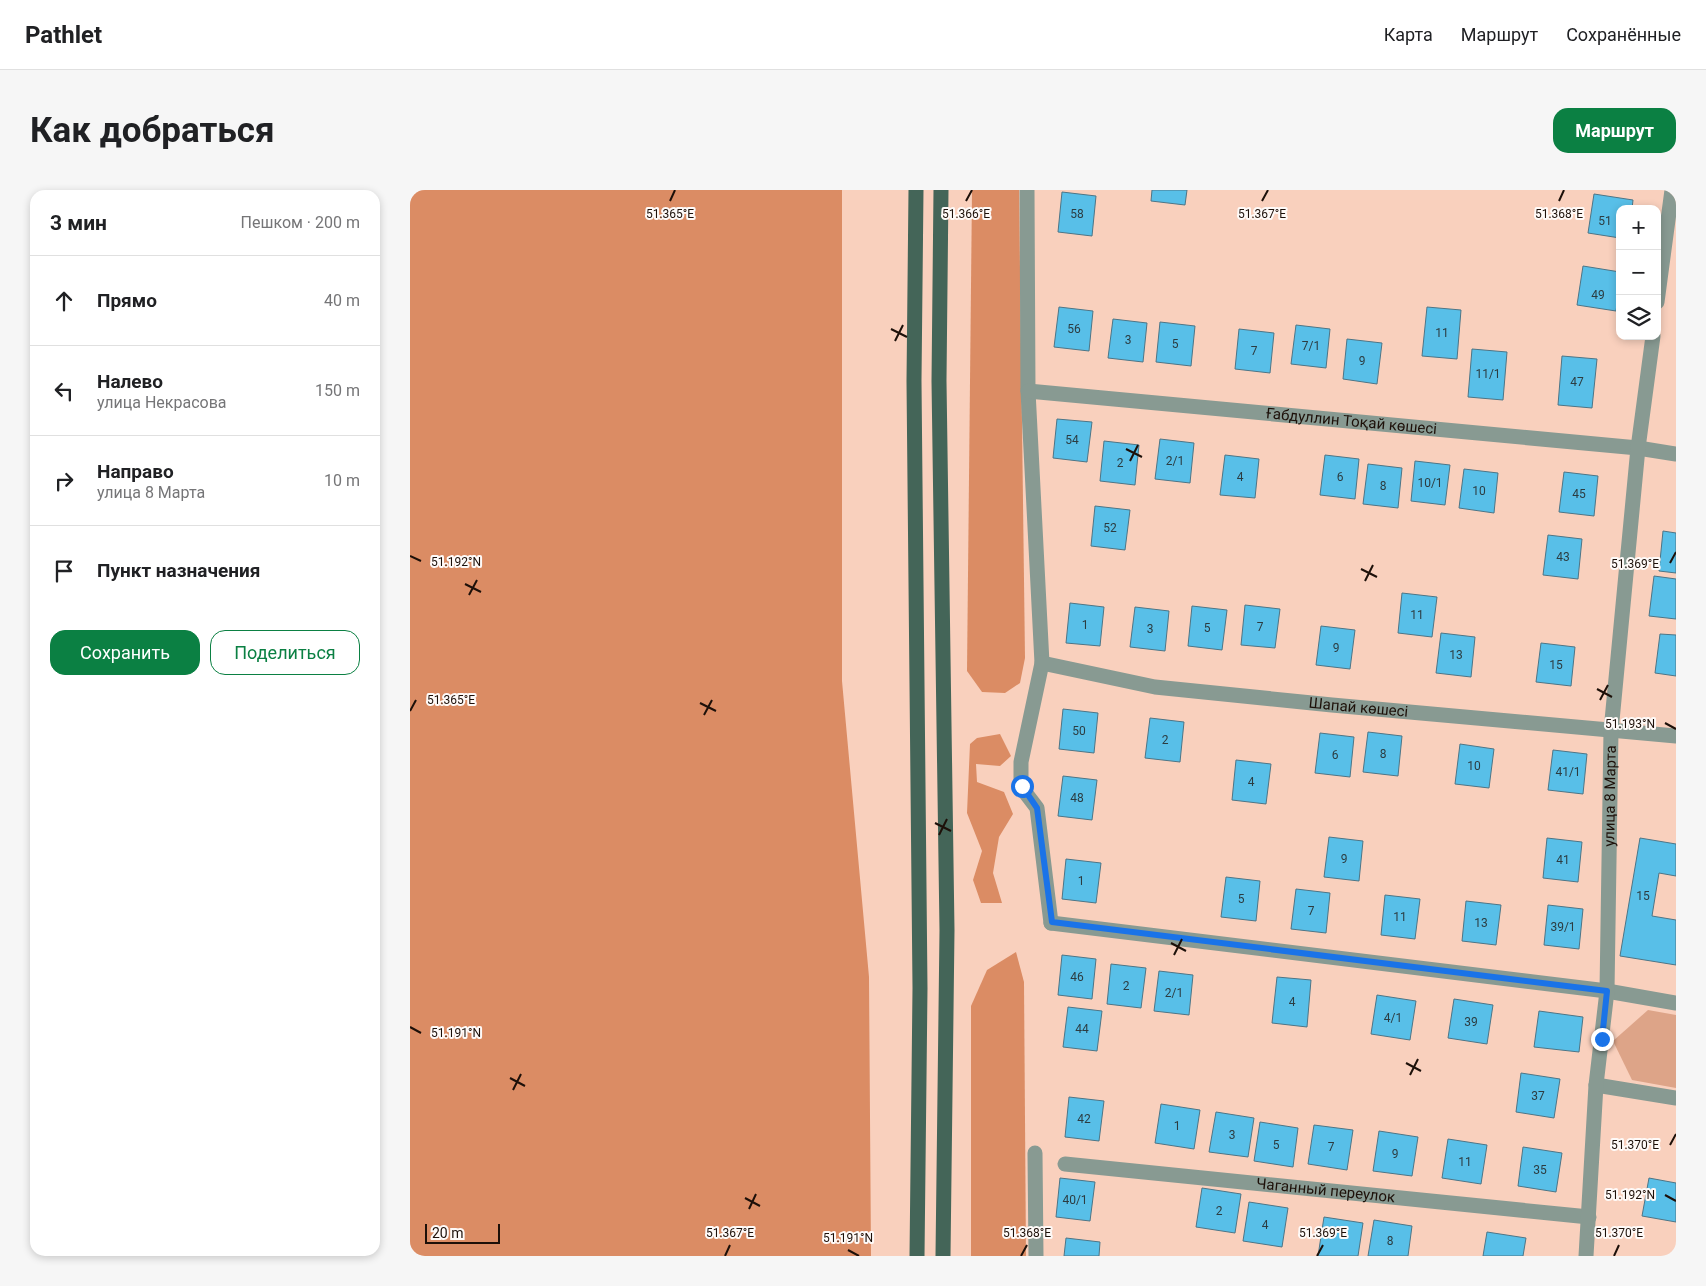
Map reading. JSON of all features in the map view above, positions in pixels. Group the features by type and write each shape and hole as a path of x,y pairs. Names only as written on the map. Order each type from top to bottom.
{"main road":[{"path":"916,190 914,381 920,988 917,1256"},
{"path":"941,190 940,381 947,930 943,1256"}],"street":[{"path":"1027,190 1028,391 1042,663 1022,762 1022,786 1037,808 1052,922 1607,991 1676,1004"},
{"path":"1658,295 1672,190"},
{"name":"улица 8 Марта","path":"1586,1256 1596,1084 1607,991 1611,730 1638,448 1652,340"},
{"name":"Ғабдуллин Тоқай көшесі","path":"1028,391 1638,448 1676,454"},
{"name":"Шапай көшесі","path":"1042,663 1155,687 1332,706 1676,736"},
{"path":"1596,1084 1676,1098"},
{"path":"1035,1153 1036,1256"},
{"name":"Чаганный переулок","path":"1065,1164 1589,1217"}],"shaded area":[{"path":"410,190 842,190 842,681 869,977 871,1256 410,1256"},
{"path":"972,190 1019,190 1025,658 1020,683 1005,693 982,692 967,671"},
{"path":"1000,734 1011,756 1000,766 976,764 977,782 1004,792 1013,814 999,837 993,873 1002,903 981,903 973,880 982,851 967,813 970,744 977,738"},
{"path":"1016,952 1024,982 1026,1256 971,1256 971,1006 987,970"},
{"path":"1648,1010 1676,1015 1676,1088 1632,1080 1613,1041"}],"building":[{"path":"1152,190 1187,190 1185,205 1151,201"},
{"path":"1062,192 1096,196 1092,236 1058,232"},
{"path":"1594,194 1633,200 1632,205 1616,205 1616,237 1588,233"},
{"path":"1583,266 1616,271 1616,311 1577,305"},
{"path":"1059,307 1093,311 1089,351 1054,347"},
{"path":"1427,307 1461,310 1457,359 1422,356"},
{"path":"1113,319 1147,323 1143,362 1108,358"},
{"path":"1160,322 1195,326 1191,366 1156,362"},
{"path":"1296,325 1330,329 1326,368 1291,364"},
{"path":"1239,329 1274,333 1270,373 1235,369"},
{"path":"1347,339 1382,343 1377,384 1343,379"},
{"path":"1472,349 1507,352 1503,400 1468,397"},
{"path":"1562,356 1597,359 1592,408 1558,405"},
{"path":"1057,419 1092,422 1087,462 1053,458"},
{"path":"1160,439 1194,443 1190,483 1155,479"},
{"path":"1104,441 1139,445 1135,485 1100,481"},
{"path":"1225,455 1259,459 1255,498 1220,495"},
{"path":"1325,455 1359,459 1355,499 1320,495"},
{"path":"1415,461 1450,465 1445,505 1411,501"},
{"path":"1368,464 1402,468 1398,508 1363,504"},
{"path":"1464,469 1498,473 1494,513 1459,508"},
{"path":"1564,472 1598,476 1594,516 1559,512"},
{"path":"1095,506 1130,510 1125,550 1091,546"},
{"path":"1663,531 1676,533 1676,573 1659,571"},
{"path":"1548,535 1582,539 1578,579 1543,575"},
{"path":"1654,576 1676,579 1676,619 1649,616"},
{"path":"1402,593 1437,597 1432,637 1398,633"},
{"path":"1070,603 1104,607 1100,646 1066,643"},
{"path":"1245,605 1280,609 1275,648 1241,645"},
{"path":"1192,606 1227,610 1222,650 1188,646"},
{"path":"1135,607 1169,611 1165,651 1130,647"},
{"path":"1321,626 1355,630 1350,669 1316,665"},
{"path":"1441,633 1475,637 1471,677 1436,673"},
{"path":"1660,634 1676,635 1676,676 1655,673"},
{"path":"1541,643 1575,647 1571,686 1536,682"},
{"path":"1063,709 1098,713 1094,753 1059,749"},
{"path":"1150,718 1184,722 1180,762 1145,758"},
{"path":"1368,732 1402,736 1398,776 1363,772"},
{"path":"1320,733 1354,737 1350,777 1315,773"},
{"path":"1460,744 1494,749 1489,788 1455,784"},
{"path":"1553,750 1587,754 1583,794 1548,790"},
{"path":"1236,760 1271,764 1266,804 1232,800"},
{"path":"1063,776 1097,780 1092,820 1058,816"},
{"path":"1329,837 1363,841 1359,881 1324,877"},
{"path":"1547,838 1582,842 1578,882 1543,878"},
{"path":"1640,838 1676,844 1676,876 1659,873 1652,916 1676,920 1676,965 1620,956"},
{"path":"1066,859 1101,863 1096,903 1062,899"},
{"path":"1226,877 1260,881 1256,921 1221,917"},
{"path":"1296,889 1330,893 1326,933 1291,929"},
{"path":"1385,895 1420,899 1415,939 1381,935"},
{"path":"1466,901 1501,905 1496,945 1462,941"},
{"path":"1548,905 1583,909 1579,949 1544,945"},
{"path":"1062,955 1096,959 1092,999 1058,995"},
{"path":"1111,964 1146,968 1141,1008 1107,1004"},
{"path":"1159,971 1193,975 1189,1015 1154,1011"},
{"path":"1277,977 1311,980 1307,1027 1272,1023"},
{"path":"1377,995 1416,1001 1410,1040 1371,1034"},
{"path":"1454,999 1493,1005 1487,1044 1448,1038"},
{"path":"1068,1007 1102,1011 1097,1051 1063,1047"},
{"path":"1539,1011 1583,1017 1579,1052 1534,1047"},
{"path":"1521,1073 1560,1079 1554,1118 1516,1112"},
{"path":"1069,1097 1104,1101 1099,1141 1065,1137"},
{"path":"1161,1104 1200,1110 1194,1149 1155,1143"},
{"path":"1216,1112 1254,1118 1248,1157 1209,1152"},
{"path":"1260,1122 1298,1128 1293,1167 1254,1161"},
{"path":"1314,1125 1353,1130 1347,1170 1308,1164"},
{"path":"1379,1131 1418,1137 1412,1176 1373,1171"},
{"path":"1448,1139 1487,1145 1481,1184 1442,1178"},
{"path":"1523,1147 1562,1153 1556,1192 1518,1186"},
{"path":"1060,1178 1095,1182 1090,1221 1056,1217"},
{"path":"1649,1178 1676,1183 1676,1222 1642,1216"},
{"path":"1202,1188 1241,1194 1235,1233 1196,1227"},
{"path":"1249,1202 1288,1208 1282,1247 1243,1241"},
{"path":"1324,1217 1363,1223 1358,1256 1318,1256"},
{"path":"1374,1220 1412,1226 1408,1256 1368,1256"},
{"path":"1487,1232 1526,1238 1523,1256 1483,1256"},
{"path":"1066,1238 1100,1242 1099,1256 1064,1256"}],"route":[{"path":"1022,786 1037,808 1052,922 1607,991 1602,1039"}]}
